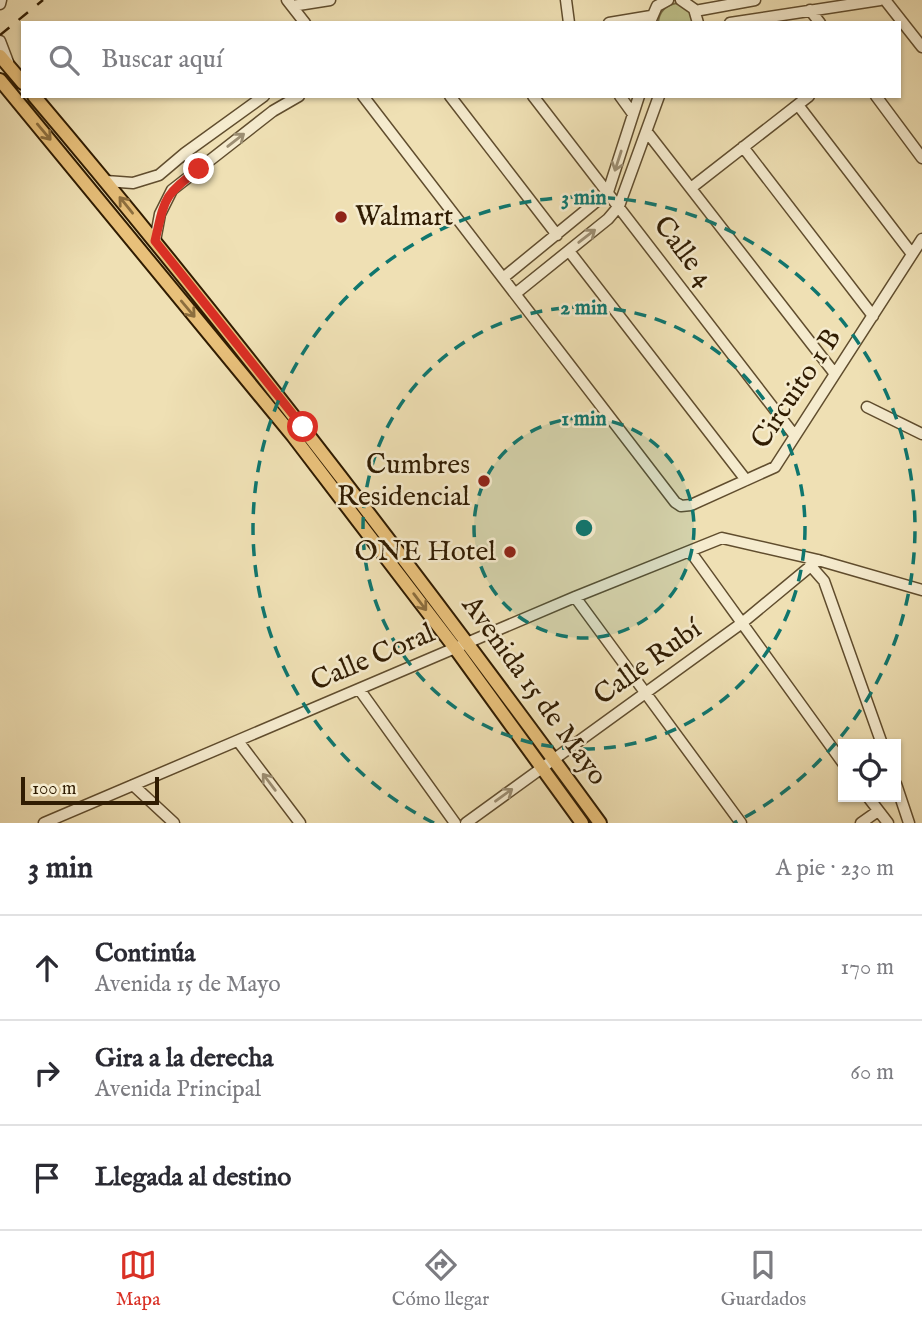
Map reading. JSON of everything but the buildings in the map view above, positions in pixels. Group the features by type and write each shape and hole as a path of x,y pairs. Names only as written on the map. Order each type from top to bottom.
{"main road":[{"path":"0,56 21,81"},
{"name":"Avenida 15 de Mayo","path":"0,80 298,431 468,643 600,823"},
{"name":"Avenida 15 de Mayo","path":"36,98 155,241 298,431 583,823"}],"street":[{"path":"289,3 330,0"},
{"path":"566,0 569,21"},
{"path":"651,20 657,6 668,0"},
{"path":"681,0 693,6 755,0"},
{"path":"742,21 883,0 900,21"},
{"path":"289,3 303,21"},
{"path":"810,10 818,21"},
{"path":"901,22 922,47"},
{"path":"0,41 11,69"},
{"path":"106,181 133,183 159,175 261,98"},
{"path":"155,241 160,214 172,190 272,111 295,98"},
{"name":"Circuito 1 B","path":"365,98 675,502 681,506 691,505 775,467 922,239"},
{"path":"452,98 557,235"},
{"name":"Calle 4","path":"535,98 796,436"},
{"path":"621,98 633,114"},
{"path":"502,278 608,192 638,98"},
{"path":"515,294 608,219 619,206 658,98"},
{"path":"691,188 807,98"},
{"path":"877,98 922,158"},
{"path":"798,105 912,254"},
{"path":"647,132 835,374"},
{"path":"743,147 873,316"},
{"path":"185,153 199,169"},
{"path":"159,175 172,190"},
{"path":"569,251 746,480"},
{"path":"867,407 922,434"},
{"name":"Calle Coral","path":"44,823 575,597 722,538 814,563"},
{"path":"690,551 838,756"},
{"path":"814,563 922,590"},
{"path":"814,563 824,581 880,739"},
{"name":"Calle Rubí","path":"467,823 742,623 814,563"},
{"path":"575,597 741,823"},
{"path":"359,689 455,823"},
{"path":"238,741 300,823"},
{"path":"133,785 174,823"},
{"path":"901,799 909,823"},
{"path":"872,802 888,823"},
{"path":"861,823 878,811"}],"green space":[{"path":"669,5 684,5 694,21 658,21 663,9"}],"railway":[{"path":"0,35 43,0"}],"place":[{"name":"Walmart","path":"341,217"},
{"name":"Cumbres Residencial","path":"484,481"},
{"name":"ONE Hotel","path":"510,552"}],"route":[{"path":"199,169 172,190 165,201 155,241 303,427"}]}
